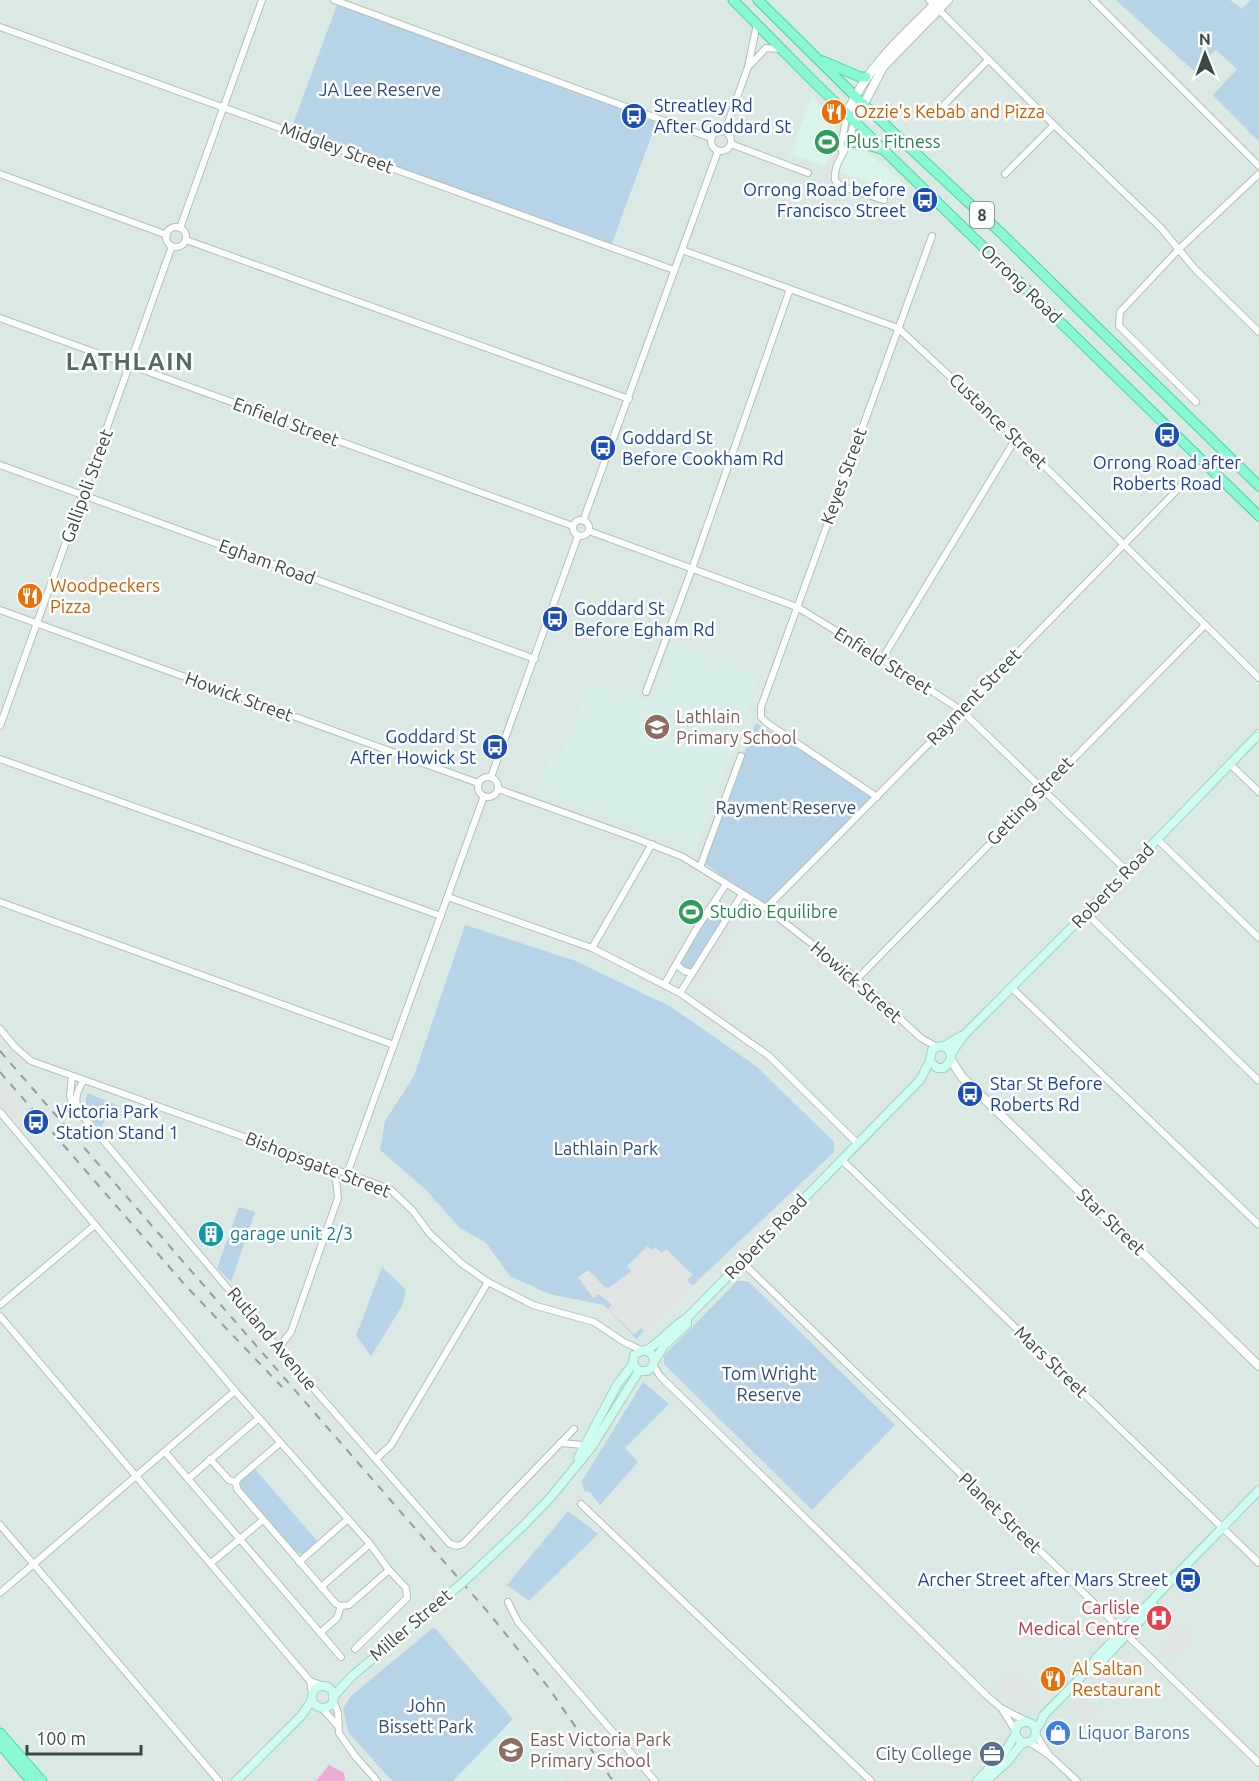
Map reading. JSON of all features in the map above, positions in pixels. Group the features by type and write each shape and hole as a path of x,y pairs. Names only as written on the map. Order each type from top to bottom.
{"highway":[{"name":"Orrong Road","path":"733,0 780,49 1259,516"},
{"name":"Orrong Road","path":"758,0 862,104 999,231 1259,486"},
{"path":"818,59 860,77 866,77"},
{"path":"848,143 858,142 884,149"},
{"path":"0,1733 42,1781"},
{"path":"0,1744 31,1781"}],"main road":[{"name":"Roberts Road","path":"951,1057 964,1035 1158,840 1259,734"},
{"name":"Roberts Road","path":"940,1047 964,1035"},
{"path":"940,1047 951,1057 942,1068 934,1066 930,1058 932,1050 940,1047"},
{"name":"Roberts Road","path":"920,1080 930,1058"},
{"name":"Roberts Road","path":"643,1365 636,1352 658,1343 687,1318 920,1080 942,1068"},
{"name":"Roberts Road","path":"576,1464 617,1385 663,1347 687,1324 687,1318"},
{"path":"643,1365 653,1355 644,1350"},
{"name":"Roberts Road","path":"471,1575 536,1513 591,1448 643,1365"},
{"path":"986,1781 1026,1743 1032,1727 1090,1668 1100,1663 1125,1632 1259,1490"},
{"path":"1224,1529 1259,1498"},
{"name":"Miller Street","path":"330,1693 471,1575"},
{"path":"236,1781 316,1702 316,1688 330,1693 328,1706 316,1702"},
{"path":"976,1781 1005,1752 1021,1722 1032,1727"},
{"path":"1015,1733 1026,1743"}],"street":[{"path":"180,228 262,0"},
{"path":"334,0 711,138"},
{"path":"842,151 847,113 866,77 883,56 935,4 948,0"},
{"path":"1093,0 1259,166"},
{"path":"935,4 988,60 1161,228 1195,269 1259,332"},
{"path":"884,200 837,184 834,174 862,104 883,67 935,4"},
{"path":"725,131 748,67 757,24"},
{"name":"Midgley Street","path":"0,27 674,270"},
{"path":"748,67 766,48 780,49"},
{"path":"940,109 988,60"},
{"path":"1005,174 1054,125"},
{"path":"711,138 716,133 725,131"},
{"path":"711,138 713,147 718,151 727,150 731,144 730,136 725,131"},
{"path":"731,144 808,173"},
{"path":"583,521 718,151"},
{"path":"0,174 167,235"},
{"path":"1196,402 1119,326 1120,312 1179,249 1259,174"},
{"path":"180,228 173,228 167,235 167,240 172,246 179,247 186,240"},
{"path":"180,228 186,240"},
{"name":"Keyes Street","path":"877,797 767,723 761,717 761,708 932,236"},
{"path":"186,240 629,399"},
{"name":"Gallipoli Street","path":"0,726 172,246"},
{"name":"Custance Street","path":"682,250 898,328 1016,438 1259,678"},
{"path":"646,692 692,569 790,289"},
{"name":"Enfield Street","path":"0,318 573,526"},
{"path":"882,659 1016,438"},
{"name":"Egham Road","path":"0,465 535,659"},
{"name":"Rayment Street","path":"766,908 1182,485"},
{"path":"578,536 573,531 573,526 576,522 583,521"},
{"path":"578,536 583,536 589,531 587,524 583,521"},
{"name":"Enfield Street","path":"589,531 797,607 882,659 961,710 1126,870"},
{"path":"491,777 578,536"},
{"name":"Howick Street","path":"0,610 478,783"},
{"name":"Getting Street","path":"857,979 1205,625"},
{"path":"0,753 0,759 441,916"},
{"path":"700,867 741,756"},
{"path":"1230,764 1259,792"},
{"path":"491,777 497,781 498,789 492,796 483,796 478,789 478,783 483,778 491,777"},
{"name":"Howick Street","path":"498,789 674,852 700,867 766,908 857,979 921,1038 940,1047"},
{"path":"347,1174 483,796"},
{"path":"1158,840 1259,938"},
{"path":"592,948 652,844"},
{"path":"664,985 726,884"},
{"path":"680,993 742,894"},
{"path":"448,897 592,948 680,993 769,1056 858,1144"},
{"path":"0,902 394,1045"},
{"path":"715,902 730,914"},
{"path":"1086,913 1259,1081"},
{"path":"677,965 684,971 692,973"},
{"path":"1012,988 1259,1225"},
{"name":"Bishopsgate Street","path":"0,1029 15,1047 32,1061 390,1189 413,1211 429,1233 461,1263 488,1281 533,1305 594,1322 624,1342 644,1350"},
{"name":"Howick Street","path":"921,1038 930,1058"},
{"name":"Star Street","path":"951,1057 962,1077 1259,1366"},
{"name":"Star Street","path":"942,1068 962,1077"},
{"name":"Rutland Avenue","path":"72,1076 70,1096 73,1106 78,1117 92,1128"},
{"name":"Rutland Avenue","path":"84,1080 77,1092 76,1104 92,1128 278,1348 448,1543 454,1546 463,1544 560,1443"},
{"path":"0,1112 235,1391 370,1544 389,1570 349,1605 336,1604 237,1488 238,1478 280,1443"},
{"name":"Mars Street","path":"842,1160 1259,1563"},
{"path":"278,1348 291,1332 338,1198 336,1180 328,1167"},
{"path":"0,1305 95,1225"},
{"name":"Planet Street","path":"742,1262 1259,1763"},
{"path":"376,1459 391,1445 488,1281"},
{"path":"0,1316 310,1681 330,1693 338,1713 337,1725"},
{"path":"624,1342 643,1365 660,1376 1001,1708 1032,1727 1049,1755"},
{"path":"0,1593 235,1391"},
{"path":"188,1479 259,1418"},
{"path":"560,1443 574,1429"},
{"path":"560,1443 584,1445"},
{"path":"165,1452 341,1657"},
{"path":"210,1460 229,1480 236,1482"},
{"path":"581,1504 871,1781"},
{"path":"211,1563 263,1520"},
{"path":"299,1562 348,1520"},
{"path":"0,1525 219,1781"},
{"path":"321,1587 370,1544"},
{"name":"Miller Street","path":"355,1649 407,1598 406,1588 389,1570"},
{"path":"508,1602 518,1622 655,1781"},
{"path":"320,1633 337,1618 341,1606"},
{"path":"310,1681 316,1702 337,1725 345,1742 376,1781"},
{"path":"1001,1708 1015,1733"},
{"path":"1026,1743 1049,1755 1077,1781"}],"shaded area":[{"path":"0,0 1259,0 1259,1781 0,1781"},
{"path":"812,96 835,120 835,130 830,142 855,151 866,151 901,181 895,191 790,154"},
{"path":"832,148 838,150 825,184 819,182"},
{"name":"Lathlain Primary School","path":"671,642 760,674 695,852 663,836 535,792 553,754 562,755 590,681 650,701"},
{"path":"710,899 715,902 675,969 667,963"},
{"path":"732,911 741,916 698,982 690,977"},
{"path":"702,996 731,1016 724,1024 696,1005"},
{"path":"0,1084 35,1124 26,1131 4,1106 0,1108"},
{"path":"647,1246 651,1250 655,1247 662,1253 666,1249 693,1275 687,1280 693,1286 646,1333 641,1328 634,1335 608,1309 612,1305 599,1294 593,1298 578,1277 588,1270 605,1287 609,1288 631,1271 627,1266"},
{"path":"1180,1626 1194,1639 1172,1661 1159,1648"},
{"path":"1121,1654 1125,1654 1138,1666 1106,1699 1097,1691 1092,1695 1087,1690"},
{"path":"1010,1670 1040,1699 1031,1709 1023,1709 996,1684"},
{"path":"1082,1695 1098,1709 1085,1722 1070,1707"},
{"name":"East Victoria Park Primary School","path":"513,1719 566,1781 453,1781"},
{"path":"329,1765 344,1773 345,1781 316,1781"}],"green space":[{"path":"1116,0 1230,0 1242,9 1251,0 1259,0 1259,139 1257,140 1213,95 1237,69 1216,50 1194,71"},
{"name":"JA Lee Reserve","path":"338,2 658,118 611,246 290,132"},
{"name":"Rayment Reserve","path":"756,723 877,797 766,908 703,862"},
{"path":"715,902 730,914 692,973 677,965"},
{"name":"Lathlain Park","path":"465,925 576,961 671,1007 756,1066 834,1142 834,1152 636,1339 604,1305 549,1294 510,1276 486,1243 460,1228 425,1189 380,1150 385,1121 414,1076"},
{"path":"88,1093 119,1106 110,1111 100,1130 85,1112"},
{"path":"239,1207 255,1212 231,1282 217,1268"},
{"path":"382,1267 406,1290 402,1306 371,1356 356,1336"},
{"name":"Tom Wright Reserve","path":"737,1281 748,1281 895,1425 812,1510 664,1364 664,1356"},
{"path":"643,1382 669,1404 625,1448 638,1462 600,1505 590,1492 584,1491 582,1481"},
{"path":"255,1469 318,1542 303,1554 297,1553 241,1488 241,1481"},
{"path":"568,1511 598,1534 529,1601 507,1585"},
{"name":"John Bissett Park","path":"434,1627 513,1719 453,1781 392,1781 348,1732 343,1708 352,1695"}],"railway":[{"path":"0,1051 493,1618 548,1687 613,1781"},
{"path":"0,1072 185,1285 282,1387"}],"place":[{"name":"Ozzie's Kebab and Pizza","path":"834,112"},
{"name":"Streatley Rd After Goddard St","path":"634,116"},
{"name":"Plus Fitness","path":"827,142"},
{"name":"Orrong Road before Francisco Street","path":"925,200"},
{"name":"Orrong Road after Roberts Road","path":"1167,435"},
{"name":"Goddard St Before Cookham Rd","path":"603,448"},
{"name":"Woodpeckers Pizza","path":"30,596"},
{"name":"Goddard St Before Egham Rd","path":"555,619"},
{"name":"Lathlain Primary School","path":"657,727"},
{"name":"Goddard St After Howick St","path":"495,747"},
{"name":"Studio Equilibre","path":"691,912"},
{"name":"Star St Before Roberts Rd","path":"970,1094"},
{"name":"Victoria Park Station Stand 1","path":"36,1122"},
{"name":"garage unit 2/3","path":"211,1234"},
{"name":"Archer Street after Mars Street","path":"1188,1580"},
{"name":"Carlisle Medical Centre","path":"1159,1618"},
{"name":"Al Saltan Restaurant","path":"1053,1679"},
{"name":"Liquor Barons","path":"1058,1733"},
{"name":"East Victoria Park Primary School","path":"511,1750"},
{"name":"City College","path":"992,1754"}],"district":[{"name":"LATHLAIN","path":"130,362"}]}
